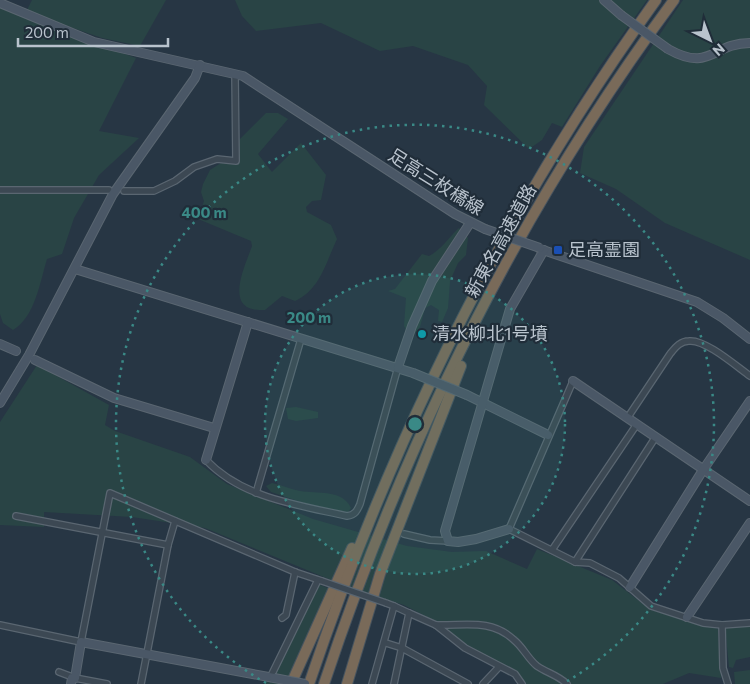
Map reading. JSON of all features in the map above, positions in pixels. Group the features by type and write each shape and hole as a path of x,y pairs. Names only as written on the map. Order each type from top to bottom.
{"highway":[{"name":"新東名高速道路","path":"309,684 359,549 429,387 501,243 569,130 656,0"},
{"name":"新東名高速道路","path":"324,684 372,552 416,448 459,355 527,225 580,136 674,0"},
{"path":"347,684 380,574 410,492 465,357 527,225"},
{"path":"291,684 390,464 429,387"}],"street":[{"path":"604,0 668,49 684,58 695,60 707,58 739,43 750,43"},
{"name":"足高三枚橋線","path":"0,3 94,42 200,65 235,74 254,82 470,223 697,302 750,338"},
{"path":"0,403 75,269 113,194 195,78 200,65"},
{"path":"124,192 154,191 166,186 194,167 217,159 236,161 235,74"},
{"path":"0,190 109,190"},
{"path":"248,322 214,428 206,460 213,467 256,493 275,500 347,516 357,512 398,367 412,326 432,281 470,223"},
{"path":"448,540 445,531 448,515 510,309 542,249"},
{"path":"75,269 398,367 466,395 548,435"},
{"path":"256,493 301,339"},
{"path":"628,417 678,344 687,341 698,341 750,376"},
{"path":"0,344 16,351"},
{"path":"35,360 114,398 214,428"},
{"path":"509,529 548,435 573,381 750,501"},
{"path":"630,587 703,470 750,401"},
{"path":"552,550 637,424"},
{"path":"575,562 655,438"},
{"path":"73,681 110,493 295,572 394,606 436,625 465,648 515,674 522,684"},
{"path":"16,516 168,545"},
{"path":"141,684 168,545 175,521"},
{"path":"687,617 750,523"},
{"path":"404,534 430,540 458,542 476,539 509,529 575,562 590,563 619,578 651,606 698,622 722,627 750,622"},
{"path":"282,618 286,615 295,572"},
{"path":"272,678 320,581"},
{"path":"372,684 386,643 394,606"},
{"path":"394,684 409,613"},
{"path":"436,625 461,626 477,623 492,626 514,639 535,665 562,679 567,684"},
{"path":"0,625 305,684"},
{"path":"722,627 723,668 728,684"},
{"path":"386,643 402,648 468,684"},
{"path":"483,684 499,667"},
{"path":"59,672 73,681 107,684"}],"green space":[{"path":"32,0 166,0 140,46 102,38 26,12"},
{"path":"235,0 647,0 600,66 562,127 552,123 542,140 529,149 484,105 487,86 468,65 413,46 380,51 321,23 256,31 242,16"},
{"path":"683,0 750,0 750,260 665,223 616,189 580,173 584,147"},
{"path":"0,8 136,58 99,131 139,138 99,175 74,218 62,254 47,259 32,308 27,317 13,330 3,323 0,314"},
{"path":"266,113 278,113 288,119 258,154 272,172 301,143 326,175 321,200 312,201 306,207 307,212 331,225 337,239 321,274 311,290 295,301 282,296 265,310 255,310 243,303 239,288 243,270 252,246 251,241 198,219 204,201 201,192 210,170 221,163 236,164 239,140"},
{"path":"459,228 468,238 466,255 458,263 450,281 448,308 442,322 438,321 439,310 431,305 425,308 420,327 414,334 408,333 404,326 406,298 388,291 395,289 422,254 429,256 441,247"},
{"path":"37,365 109,405 105,425 115,431 190,457 227,484 313,519 407,546 452,552 486,551 527,569 537,549 612,580 651,610 718,629 721,678 689,673 663,684 527,684 488,661 429,618 404,605 353,589 205,528 132,517 44,512 44,527 0,525 0,422"},
{"path":"296,407 318,412 318,418 296,421 288,419 286,408"},
{"path":"272,483 300,491 336,495 347,502 351,508 348,512 319,508 271,492 266,486"},
{"path":"318,584 330,589 289,684 264,684 276,673"},
{"path":"750,624 750,657 736,660 733,668 729,667 725,627"},
{"path":"750,670 750,684 735,684 734,672"}],"place":[{"name":"足高霊園","path":"558,250"},
{"name":"清水柳北1号墳","path":"422,334"}]}
